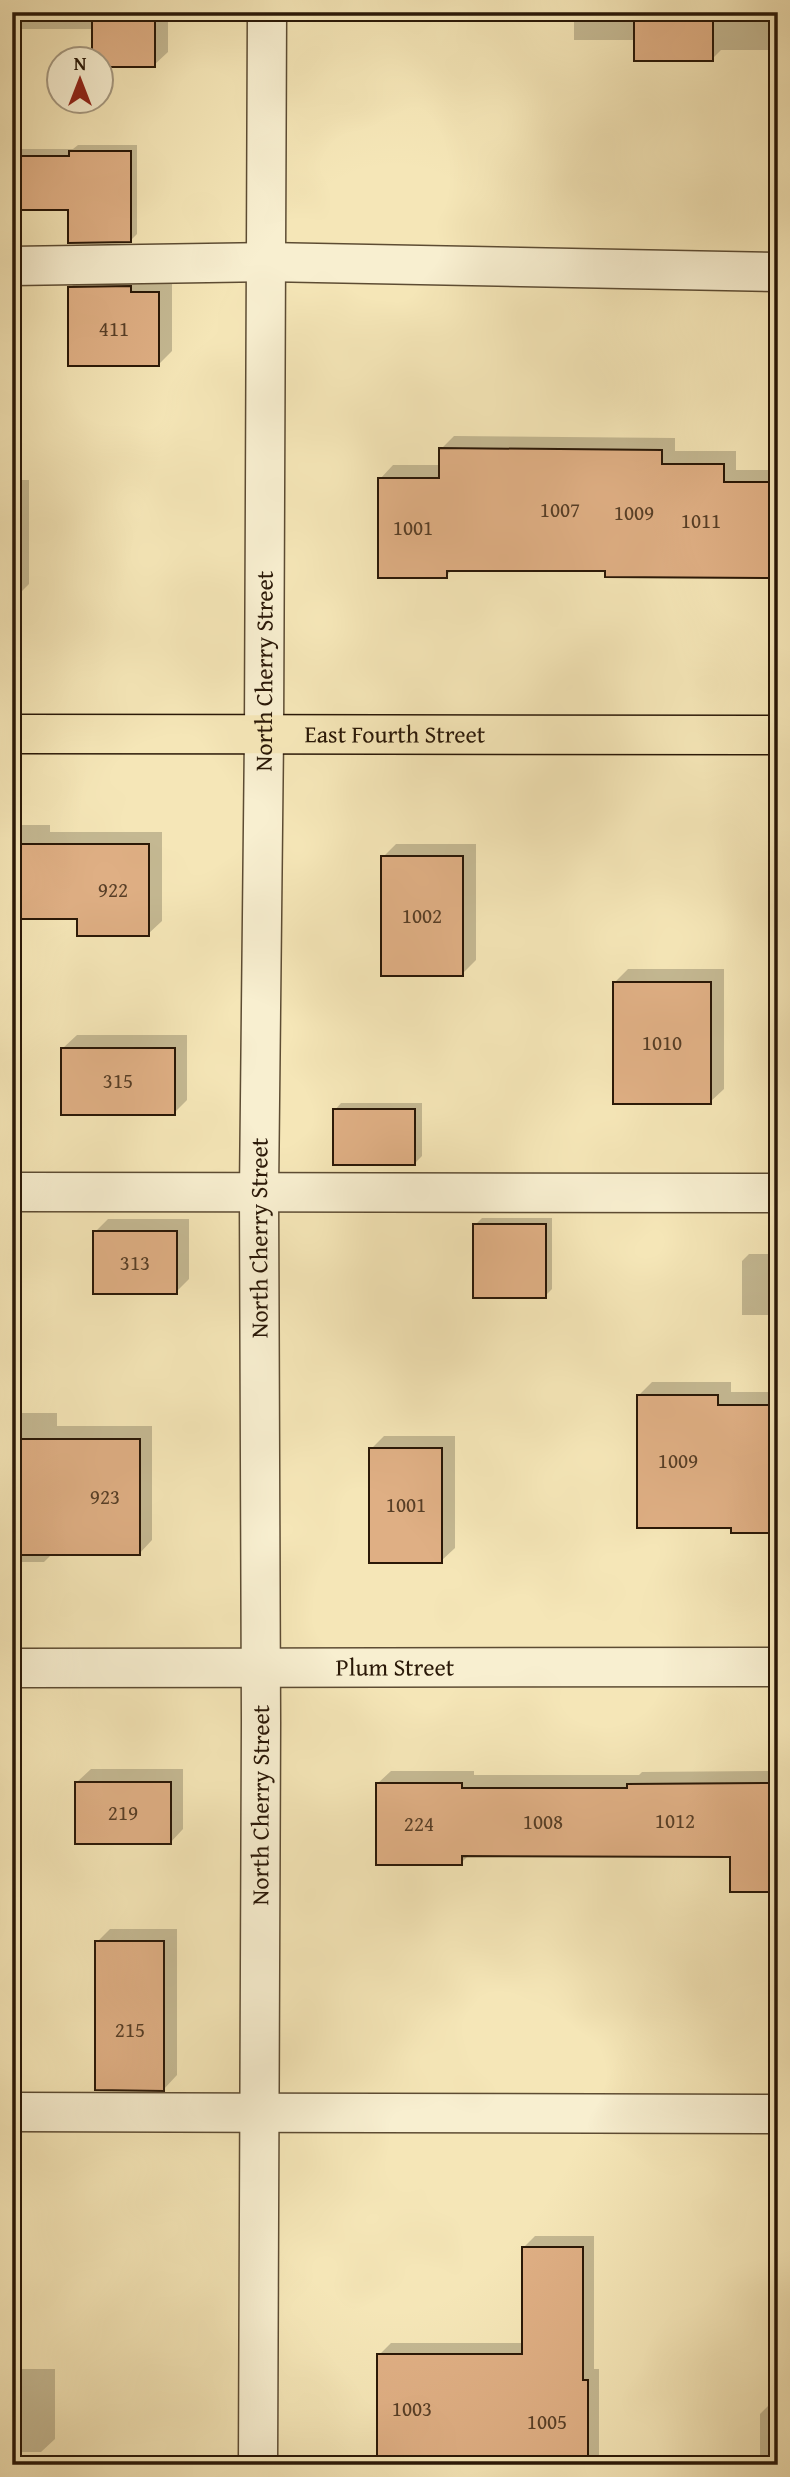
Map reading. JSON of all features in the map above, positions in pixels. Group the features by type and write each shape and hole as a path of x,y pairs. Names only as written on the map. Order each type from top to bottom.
{"main road":[{"name":"East Fourth Street","path":"12,734 778,734"}],"street":[{"name":"North Cherry Street","path":"258,2465 261,1668 259,1192 267,12"},
{"path":"12,266 266,262 778,272"},
{"path":"12,1192 778,1193"},
{"name":"Plum Street","path":"12,1668 778,1667"},
{"path":"12,2112 778,2114"}],"building":[{"path":"92,12 155,12 155,67 116,67 116,46 92,46"},
{"path":"634,12 713,12 713,61 634,61"},
{"path":"69,151 131,151 131,242 68,243 68,210 12,210 12,156 69,156"},
{"path":"131,286 131,292 159,292 159,366 68,366 68,287"},
{"path":"439,448 662,450 662,464 724,464 724,482 778,482 778,578 605,577 605,571 447,571 447,578 378,578 378,478 439,478"},
{"path":"12,844 149,844 149,936 77,936 77,919 12,919"},
{"path":"381,856 463,856 463,976 381,976"},
{"path":"613,982 711,982 711,1104 613,1104"},
{"path":"61,1048 175,1048 175,1115 61,1115"},
{"path":"333,1109 415,1109 415,1165 333,1165"},
{"path":"473,1224 546,1224 546,1298 473,1298"},
{"path":"93,1231 177,1231 177,1294 93,1294"},
{"path":"637,1395 718,1395 718,1405 778,1405 778,1533 731,1533 731,1528 637,1528"},
{"path":"12,1439 140,1439 140,1555 12,1555"},
{"path":"369,1448 442,1448 442,1563 369,1563"},
{"path":"75,1782 171,1782 171,1844 75,1844"},
{"path":"376,1783 462,1783 462,1788 627,1788 627,1784 778,1783 778,1892 730,1892 730,1857 462,1856 462,1865 376,1865"},
{"path":"95,1941 164,1941 164,2091 95,2090"},
{"path":"522,2247 583,2247 583,2380 588,2380 588,2465 377,2465 377,2354 522,2354"}]}
